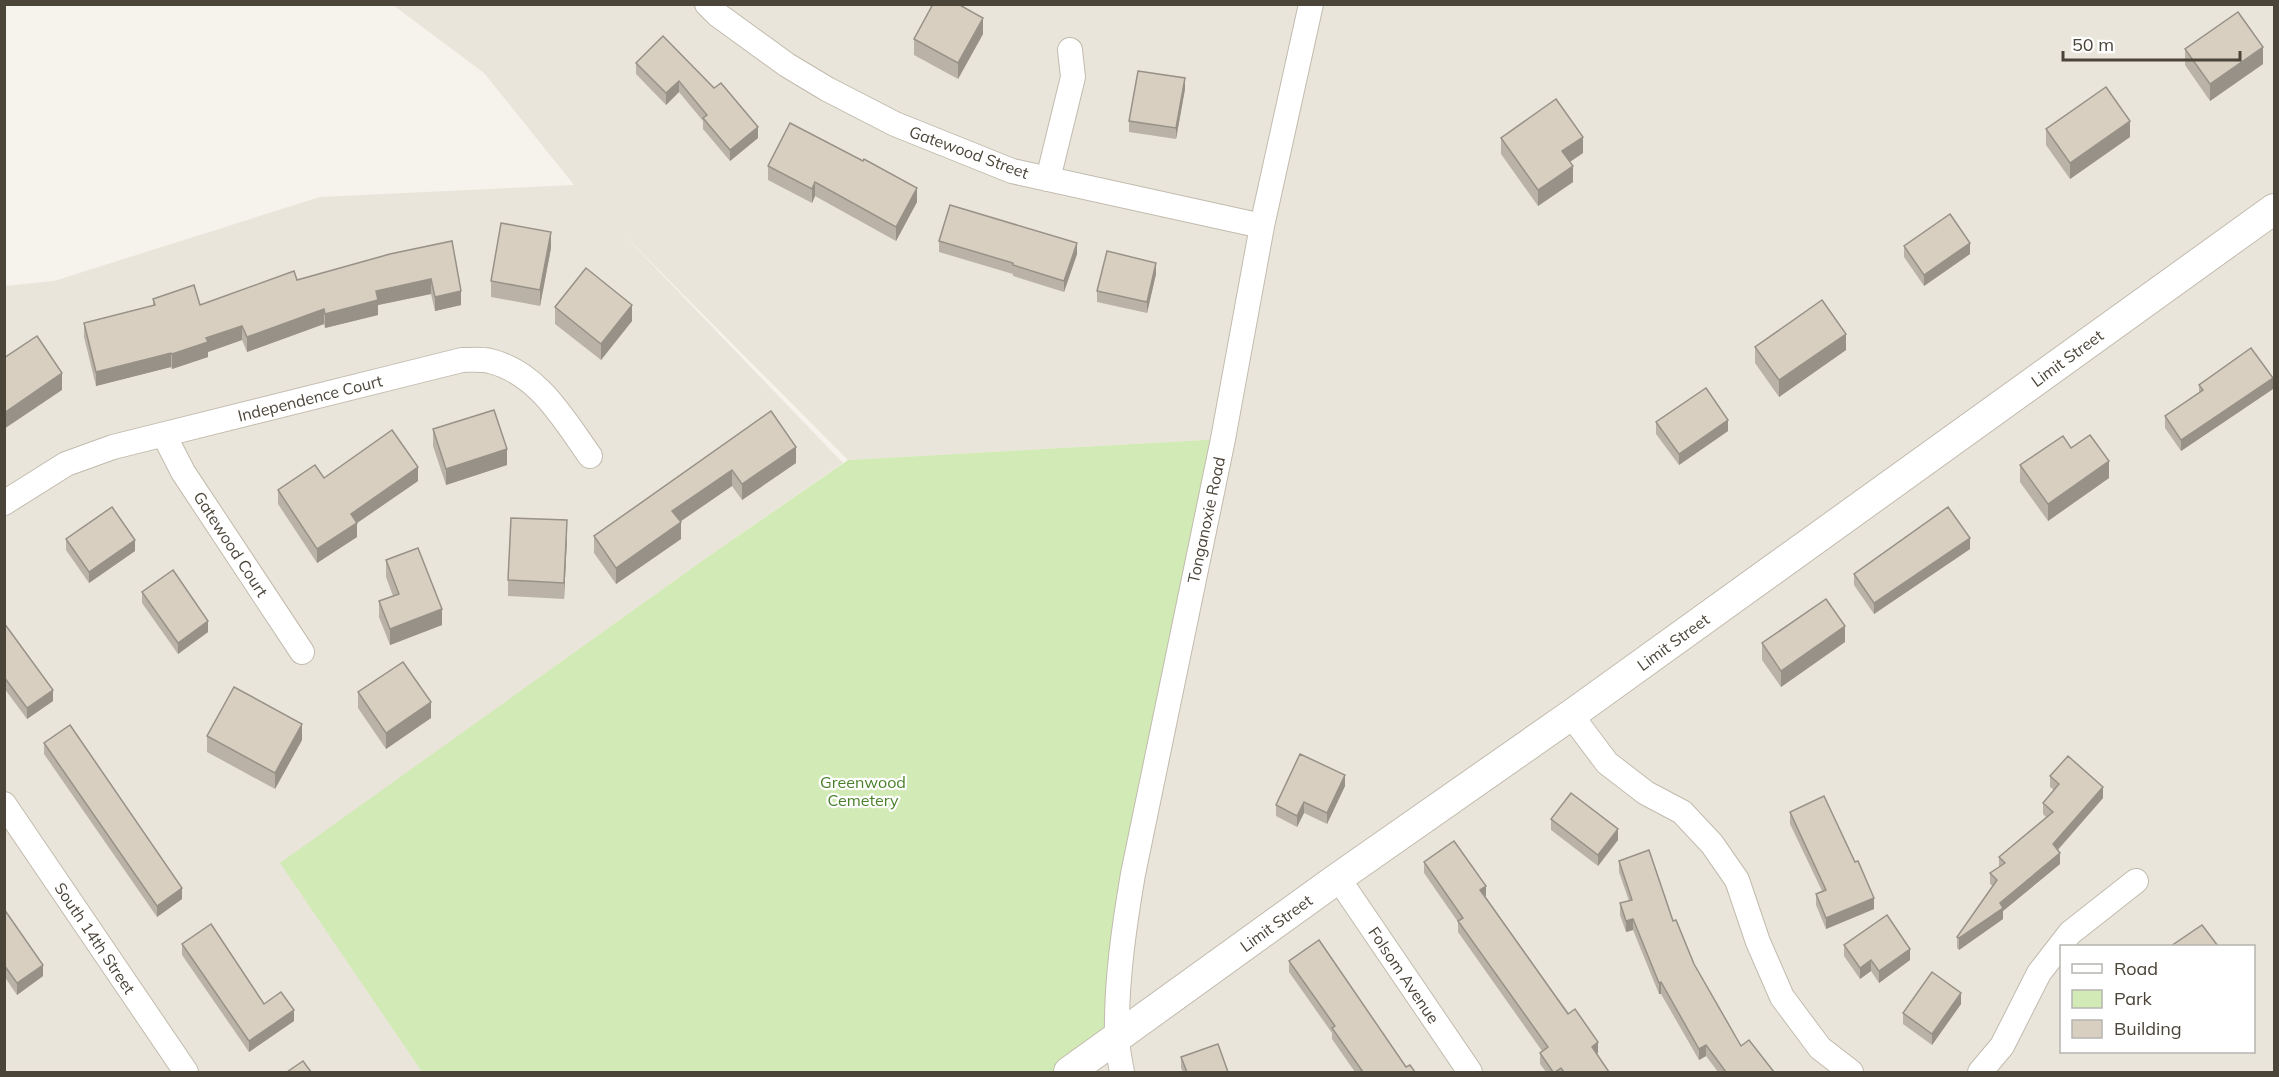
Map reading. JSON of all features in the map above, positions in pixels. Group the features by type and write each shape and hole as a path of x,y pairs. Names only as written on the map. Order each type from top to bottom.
{"street":[{"name":"Gatewood Street","path":"707,4 718,15 753,40 827,89 895,124 927,137 1012,171 1262,226"},
{"name":"Tonganoxie Road","path":"1122,1072 1117,1038 1122,937 1133,874 1223,439 1262,226 1311,4"},
{"path":"1048,179 1073,77 1070,50"},
{"name":"Limit Street","path":"1068,1072 1338,878 1571,715 2274,209"},
{"name":"Independence Court","path":"4,502 66,464 113,447 462,360 488,361 511,368 533,382 550,400 590,456"},
{"name":"Gatewood Court","path":"164,435 183,472 302,652"},
{"path":"1571,715 1607,764 1646,793 1682,812 1712,844 1737,880 1758,942 1782,997 1820,1048 1851,1072"},
{"name":"South 14th Street","path":"4,804 186,1072"},
{"name":"Folsom Avenue","path":"1338,878 1470,1072"},
{"path":"2061,945 2070,933 2136,881"},
{"path":"1980,1072 2002,1046 2039,973 2060,946"}],"shaded area":[{"path":"393,5 2274,5 2274,1072 1069,1072 1122,937 1223,439 848,460 620,231 843,463 709,556 281,863 422,1072 5,1072 4,286 54,281 320,197 574,185 484,73"}],"green space":[{"name":"Greenwood Cemetery","path":"1223,439 1133,874 1117,1038 1069,1072 422,1072 280,863 709,556 848,460"}],"building":[{"path":"933,4 958,4 983,18 958,63 914,39"},
{"path":"2238,12 2263,47 2210,84 2185,49"},
{"path":"663,36 714,88 721,83 758,127 730,150 703,118 707,115 679,81 666,93 636,63"},
{"path":"1138,71 1185,78 1176,128 1129,121"},
{"path":"2106,87 2130,121 2070,163 2046,129"},
{"path":"1556,99 1583,137 1562,151 1573,166 1538,190 1501,138"},
{"path":"790,123 917,188 896,227 815,182 812,189 768,166"},
{"path":"950,205 1077,243 1064,281 939,241"},
{"path":"1950,214 1970,243 1924,275 1904,246"},
{"path":"501,223 551,232 540,290 491,281"},
{"path":"452,241 461,291 435,297 431,279 376,291 378,300 325,314 324,309 247,337 242,326 206,338 208,342 172,354 96,372 84,323 155,305 153,299 194,285 200,305 294,271 297,280 390,254"},
{"path":"1107,251 1156,263 1147,302 1097,291"},
{"path":"586,268 632,305 601,344 555,307"},
{"path":"1822,300 1846,334 1779,380 1755,347"},
{"path":"37,336 62,373 4,413 4,358"},
{"path":"2251,348 2273,378 2181,440 2165,416 2203,390 2199,385"},
{"path":"1706,388 1728,420 1679,454 1656,422"},
{"path":"494,410 507,449 446,469 433,429"},
{"path":"771,411 796,447 742,484 732,470 672,511 681,522 616,568 594,536"},
{"path":"392,430 418,467 351,514 357,523 317,549 278,490 315,465 324,478"},
{"path":"2090,435 2109,461 2048,504 2020,465 2063,436 2071,448"},
{"path":"112,507 135,540 89,572 66,539"},
{"path":"1948,507 1970,538 1874,603 1854,574"},
{"path":"511,518 567,520 564,583 508,580"},
{"path":"418,548 442,609 390,629 379,601 399,594 386,560"},
{"path":"173,570 208,621 178,643 142,592"},
{"path":"1826,599 1845,626 1781,671 1762,643"},
{"path":"4,623 53,690 27,708 4,677"},
{"path":"403,662 431,702 386,733 358,692"},
{"path":"234,687 302,724 275,773 207,736"},
{"path":"70,725 182,888 157,906 44,743"},
{"path":"1300,754 1345,775 1327,813 1304,802 1297,816 1276,805"},
{"path":"2068,756 2103,787 2053,844 2060,853 2000,903 2003,908 1959,938 1957,937 1997,880 1990,873 2005,863 1999,857 2053,812 2043,803 2059,784 2050,776"},
{"path":"1571,793 1618,829 1598,855 1551,819"},
{"path":"1824,796 1855,862 1858,861 1874,898 1826,918 1816,894 1826,890 1790,812"},
{"path":"1454,841 1486,886 1480,890 1568,1014 1575,1009 1598,1042 1592,1047 1609,1072 1564,1072 1561,1068 1553,1072 1540,1053 1548,1047 1458,921 1463,918 1424,862"},
{"path":"1649,850 1673,921 1676,920 1694,964 1741,1046 1749,1040 1774,1072 1726,1072 1706,1045 1699,1049 1661,982 1659,983 1633,919 1626,921 1620,903 1632,900 1619,861"},
{"path":"4,909 43,965 17,983 4,965"},
{"path":"1887,915 1910,949 1879,971 1871,960 1860,968 1844,945"},
{"path":"211,924 264,1004 281,992 294,1010 249,1041 182,944"},
{"path":"2202,925 2217,945 2172,945"},
{"path":"1319,940 1406,1067 1410,1065 1415,1072 1363,1072 1332,1028 1335,1026 1289,961"},
{"path":"1932,972 1961,993 1932,1034 1903,1013"},
{"path":"1218,1044 1228,1072 1187,1072 1181,1057"},
{"path":"303,1061 311,1072 287,1072"}]}
